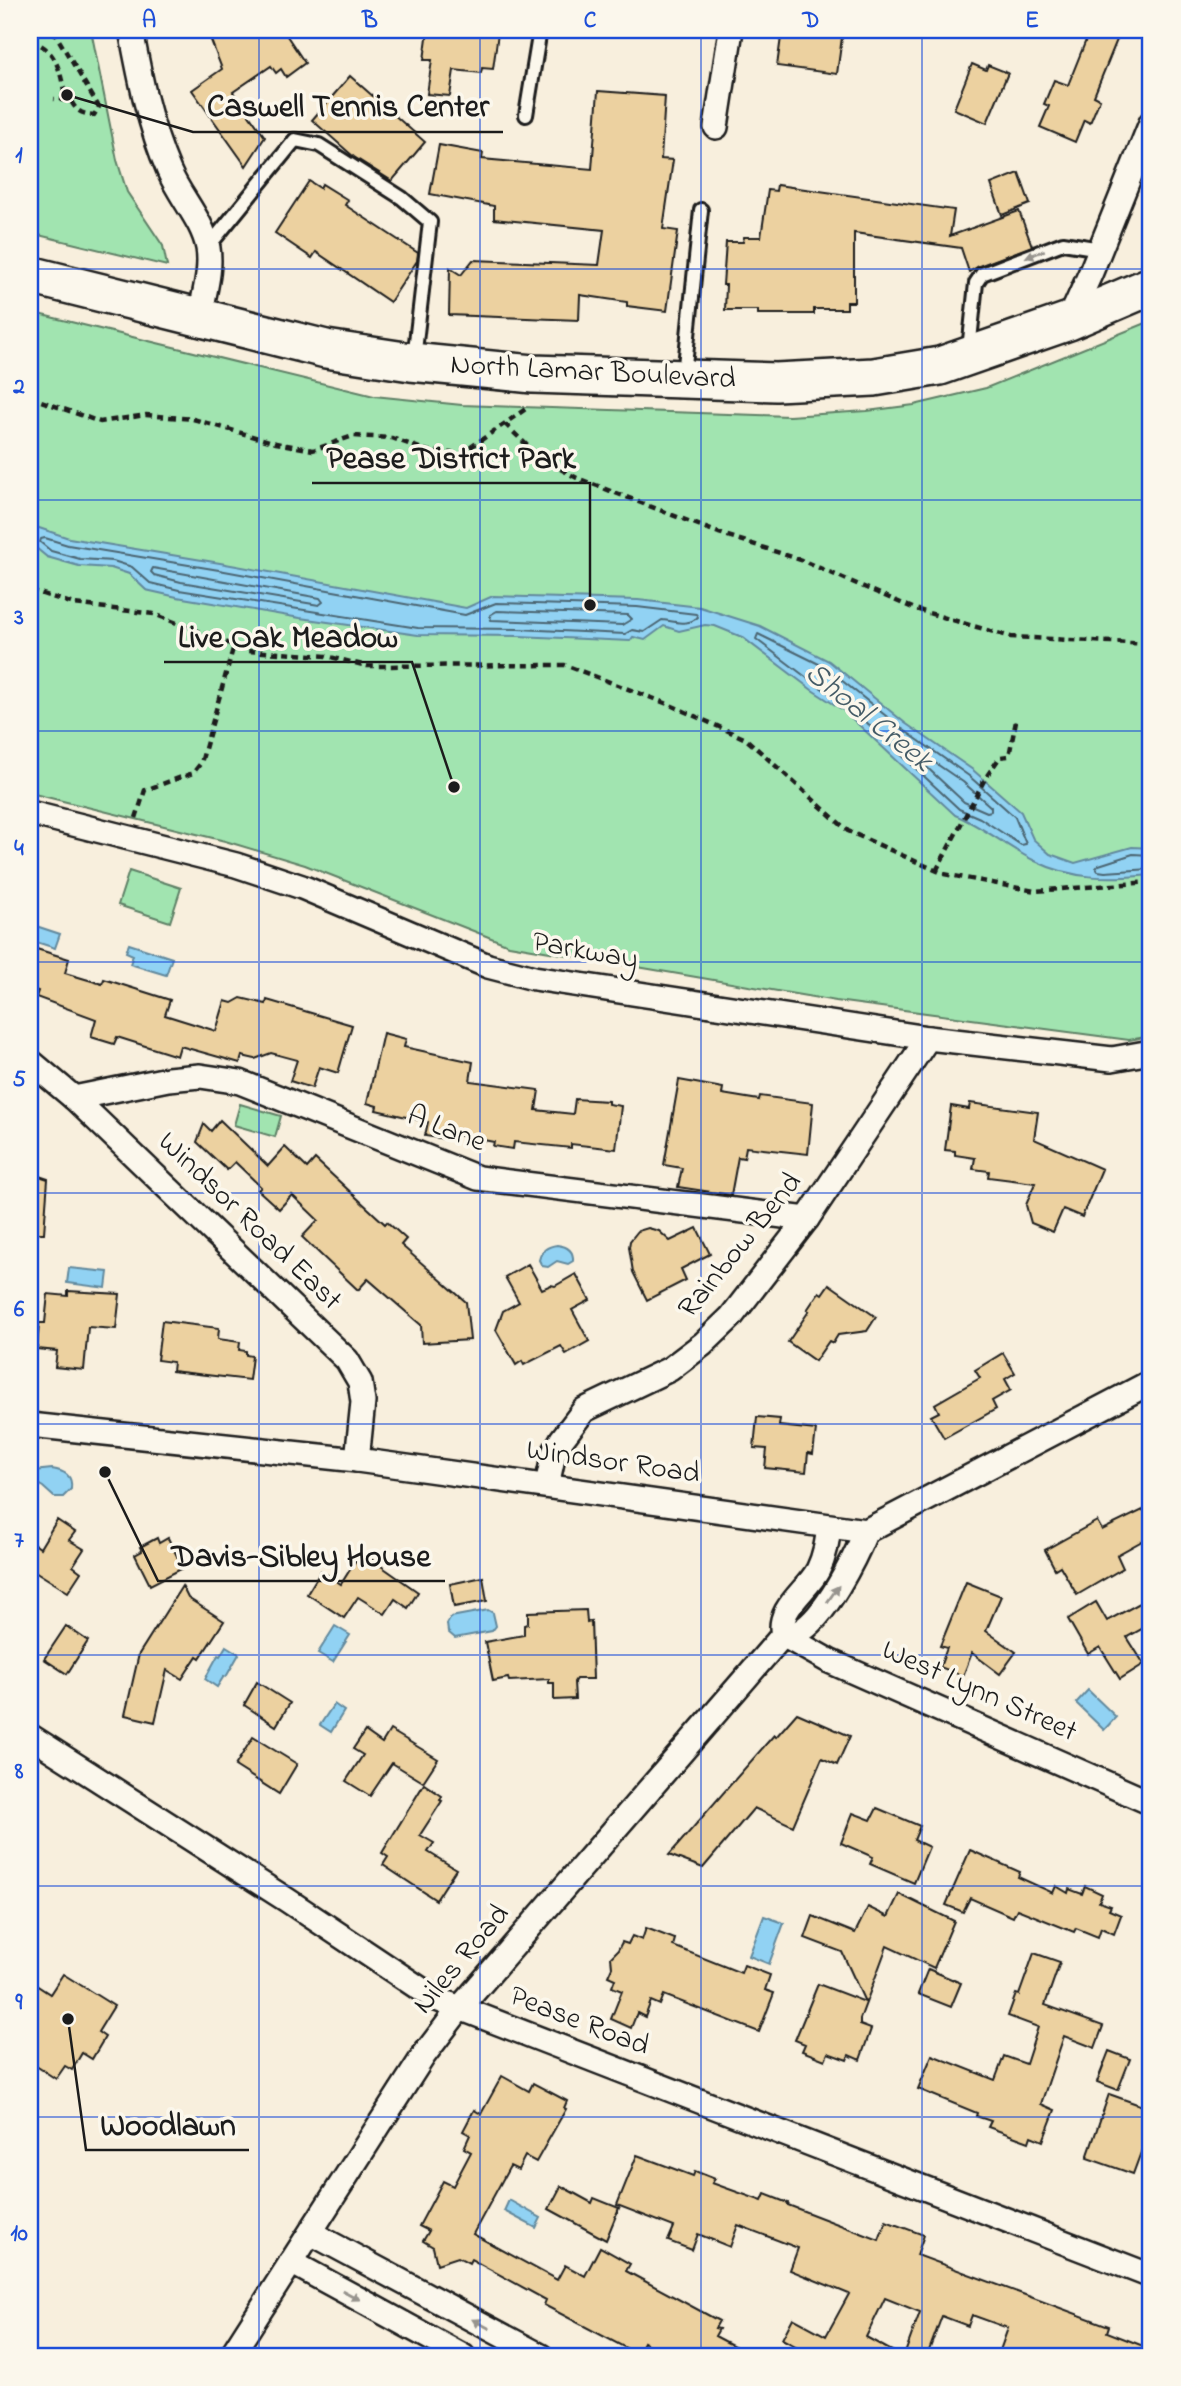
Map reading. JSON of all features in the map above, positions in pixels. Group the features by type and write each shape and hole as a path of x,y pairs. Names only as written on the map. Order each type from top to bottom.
{"main road":[{"name":"North Lamar Boulevard","path":"30,275 326,349 414,363 533,374 776,382 874,377 940,366 1069,321 1151,286"}],"street":[{"path":"131,30 145,105 157,141 170,174 208,247 200,318"},
{"path":"716,127 731,30"},
{"path":"1069,321 1151,123"},
{"name":"Parkway","path":"30,813 236,865 302,887 488,966 534,978 928,1038 1112,1059 1151,1052"},
{"name":"Rainbow Bend","path":"547,1485 554,1453 584,1410 670,1369 704,1344 731,1317 807,1219 928,1038"},
{"name":"Windsor Road East","path":"30,1061 74,1098 347,1360 360,1382 363,1402 358,1460"},
{"name":"A Lane","path":"74,1098 168,1079 200,1076 240,1083 478,1178 807,1219"},
{"path":"866,1531 1151,1382"},
{"name":"Windsor Road","path":"30,1425 358,1460 866,1531"},
{"name":"Niles Road","path":"783,1635 781,1627 785,1612 821,1565 829,1527"},
{"name":"Niles Road","path":"231,2356 396,2096 459,2009 783,1635 800,1632 822,1608 845,1576 866,1531"},
{"name":"West Lynn Street","path":"783,1635 829,1661 1151,1803"},
{"name":"Pease Road","path":"33,1746 287,1900 434,1998 1151,2276"},
{"path":"310,2233 541,2356"},
{"path":"291,2262 463,2356"}],"lane":[{"path":"526,116 540,30"},
{"path":"208,247 295,140 319,145 402,198 430,222 414,363"},
{"path":"684,379 701,210"},
{"path":"969,356 976,283 982,274 1063,243 1101,249"}],"path":[{"path":"53,30 99,107 94,115 82,114 75,109 71,101 54,99"},
{"path":"30,41 40,44 59,66 65,99"},
{"path":"30,397 100,422 146,415 192,419 276,443 313,450 353,436 392,438 428,451 461,454 527,408"},
{"path":"505,424 540,458 577,478 719,533 801,560 915,609 1011,637 1151,644"},
{"path":"30,590 74,604 154,614 248,651 326,656 367,666 565,665 668,704 746,739 849,831 944,874 1035,891 1151,883"},
{"path":"131,838 145,790 193,773 201,763 234,645"},
{"path":"936,871 986,777 1000,757 1009,756 1016,721"}],"green space":[{"path":"30,30 91,30 117,160 127,192 163,246 167,266 30,233"},
{"path":"30,312 374,396 462,405 789,416 914,405 986,388 1151,321 1151,1036 1129,1040 836,1001 509,945 305,865 225,841 30,793"},
{"path":"129,871 181,888 170,922 118,905"},
{"path":"240,1104 281,1116 275,1137 234,1125"}],"water":[{"name":"Shoal Creek","path":"30,525 69,538 466,608 493,596 638,600 700,607 760,626 829,661 905,723 973,770 1021,812 1033,839 1050,854 1075,863 1132,847 1151,848 1151,875 1078,875 1049,867 1025,855 955,815 843,710 742,637 715,626 705,625 679,631 664,626 645,640 633,637 630,641 418,635 300,618 146,590 129,574 111,568 79,566 47,557 30,543"},
{"path":"30,924 60,934 55,948 30,940"},
{"path":"129,944 172,958 166,975 130,964 133,955 126,952"},
{"path":"557,1245 569,1249 573,1261 568,1264 557,1261 548,1267 542,1266 539,1260 541,1254"},
{"path":"69,1268 108,1272 106,1288 67,1283"},
{"path":"52,1469 64,1473 71,1480 71,1489 63,1497 54,1497 31,1480 33,1471"},
{"path":"488,1610 493,1613 496,1626 492,1631 455,1638 448,1632 447,1624 451,1617"},
{"path":"335,1626 350,1635 333,1662 318,1653"},
{"path":"226,1646 239,1654 217,1687 205,1679"},
{"path":"1088,1690 1116,1717 1104,1730 1076,1703"},
{"path":"334,1704 344,1711 331,1732 320,1725"},
{"path":"764,1916 784,1923 769,1964 749,1956"},
{"path":"509,2200 541,2218 536,2228 504,2211"}],"building":[{"path":"207,30 283,30 305,63 286,77 281,69 276,73 271,66 233,92 265,137 246,166 192,90 222,69"},
{"path":"428,30 498,33 493,69 482,68 481,73 454,70 450,96 427,94 432,60 424,60"},
{"path":"782,30 843,30 837,74 777,66"},
{"path":"1090,30 1121,30 1094,96 1100,99 1090,123 1084,120 1075,142 1040,127 1049,106 1044,104 1054,80 1068,85"},
{"path":"972,64 986,70 988,65 1008,73 987,123 954,109"},
{"path":"350,76 425,142 392,181 354,157 312,120"},
{"path":"598,91 665,96 661,159 673,160 663,229 678,231 667,311 627,306 627,302 580,295 579,320 449,315 450,268 461,275 473,260 599,265 604,230 494,219 494,206 430,194 439,145 483,153 482,159 592,169"},
{"path":"1019,173 1030,204 1002,215 991,184"},
{"path":"309,181 320,188 322,184 348,200 345,205 418,253 417,261 390,302 316,252 312,258 275,233"},
{"path":"777,185 954,210 950,236 1019,211 1032,246 969,272 961,248 854,233 854,302 847,302 847,309 814,309 814,314 758,314 758,310 725,310 726,285 723,285 726,242 743,242 744,237 761,237 768,190 776,191"},
{"path":"30,947 69,959 65,973 102,984 104,979 170,1000 165,1015 216,1031 225,1001 232,1003 241,998 266,1004 267,1000 352,1025 338,1073 319,1067 312,1088 290,1081 297,1060 271,1053 255,1059 242,1056 240,1063 180,1046 177,1056 117,1037 114,1044 91,1037 96,1019 36,997 38,991 30,988"},
{"path":"383,1033 406,1039 404,1047 473,1062 470,1081 539,1090 536,1110 573,1114 575,1099 608,1101 608,1104 621,1106 616,1149 514,1142 513,1149 493,1146 494,1142 447,1133 445,1139 425,1136 428,1122 376,1110 377,1106 367,1103"},
{"path":"679,1080 723,1088 722,1094 759,1100 760,1096 813,1103 808,1154 746,1147 744,1158 738,1157 731,1195 678,1187 682,1168 664,1165"},
{"path":"970,1103 1038,1112 1034,1139 1102,1169 1082,1217 1063,1209 1053,1232 1031,1223 1026,1205 1035,1183 988,1177 989,1171 973,1169 975,1158 955,1155 955,1151 945,1150 951,1106 969,1109"},
{"path":"220,1120 268,1166 285,1147 307,1168 315,1159 385,1224 387,1222 406,1239 401,1245 466,1302 470,1340 422,1343 421,1325 368,1279 358,1290 302,1237 318,1220 292,1195 279,1209 258,1190 261,1187 235,1162 227,1170 197,1142 204,1124 211,1131"},
{"path":"30,1173 48,1179 44,1233 30,1233"},
{"path":"648,1228 659,1231 670,1241 697,1228 710,1254 681,1269 686,1280 647,1300 633,1272 629,1247 638,1231"},
{"path":"528,1264 542,1289 555,1286 576,1274 590,1300 572,1310 589,1341 566,1354 561,1346 524,1365 522,1361 516,1365 496,1330 503,1311 519,1302 505,1277"},
{"path":"829,1284 876,1317 867,1331 838,1335 833,1343 829,1341 815,1361 788,1342 819,1292 822,1294"},
{"path":"68,1291 120,1294 116,1329 88,1327 84,1370 55,1367 57,1351 37,1349 39,1323 45,1323 48,1294 68,1296"},
{"path":"162,1321 219,1328 218,1339 240,1342 239,1350 252,1356 249,1380 172,1371 173,1362 157,1360"},
{"path":"1003,1353 1015,1373 1005,1379 1011,1390 992,1401 996,1409 944,1438 931,1416 939,1412 935,1404 980,1378 975,1370"},
{"path":"757,1417 780,1419 779,1426 816,1430 813,1454 808,1453 806,1472 765,1468 767,1449 754,1448"},
{"path":"1151,1506 1151,1536 1117,1555 1123,1568 1077,1595 1060,1566 1055,1569 1045,1550 1097,1521 1102,1530"},
{"path":"57,1520 75,1532 69,1540 84,1549 73,1566 81,1572 68,1592 30,1568 30,1541 40,1548"},
{"path":"157,1538 159,1543 168,1538 183,1568 150,1585 135,1555 142,1551 140,1547"},
{"path":"361,1552 418,1592 408,1608 395,1599 385,1614 358,1597 344,1618 307,1594 321,1571 341,1584"},
{"path":"483,1577 487,1601 454,1607 450,1584"},
{"path":"966,1582 1001,1596 986,1631 1016,1652 1000,1674 972,1653 963,1676 940,1667 947,1648 940,1646"},
{"path":"182,1586 188,1598 224,1621 200,1658 197,1656 182,1679 167,1670 155,1722 125,1715 139,1654"},
{"path":"1151,1597 1151,1624 1127,1637 1144,1664 1120,1679 1100,1647 1088,1654 1068,1619 1096,1602 1107,1621"},
{"path":"586,1610 587,1622 591,1621 593,1679 576,1679 575,1699 554,1700 554,1683 549,1683 549,1679 509,1681 508,1678 493,1681 485,1642 524,1635 528,1612"},
{"path":"66,1626 88,1641 67,1674 44,1659"},
{"path":"257,1682 290,1703 276,1726 244,1705"},
{"path":"797,1713 850,1736 837,1765 822,1758 793,1826 754,1808 703,1868 669,1855 774,1735 776,1737"},
{"path":"390,1730 438,1759 423,1782 392,1763 370,1796 346,1781 363,1755 353,1749 365,1731 382,1743"},
{"path":"253,1737 297,1764 279,1794 235,1766"},
{"path":"424,1784 442,1796 442,1801 420,1835 434,1843 428,1852 456,1869 436,1900 383,1865 388,1857 382,1853"},
{"path":"877,1808 920,1826 914,1840 929,1847 914,1883 870,1864 873,1857 841,1843 853,1813 871,1820"},
{"path":"970,1850 1020,1872 1018,1877 1053,1893 1056,1886 1068,1893 1069,1889 1082,1894 1085,1886 1102,1894 1099,1902 1111,1906 1109,1910 1121,1915 1114,1934 1101,1928 1098,1937 1076,1928 1074,1932 1017,1909 1013,1917 970,1898 963,1912 946,1905"},
{"path":"899,1894 954,1921 934,1968 887,1946 860,2019 860,2025 871,2029 860,2060 849,2055 847,2060 828,2053 825,2060 802,2051 805,2044 795,2040 818,1984 865,2002 842,1952 805,1938 813,1916 855,1933 868,1907 888,1917"},
{"path":"646,1928 675,1939 673,1946 741,1973 744,1965 770,1975 765,1990 774,1993 759,2032 664,1995 660,2005 651,2001 645,2017 637,2013 631,2028 611,2019 622,1991 612,1987 615,1979 608,1976 612,1967 611,1957 622,1942 628,1944 632,1936 642,1940"},
{"path":"1034,1953 1060,1962 1045,2005 1103,2026 1095,2048 1064,2036 1041,2104 1055,2110 1043,2141 1031,2136 1029,2142 988,2127 991,2121 976,2116 977,2113 918,2089 932,2055 995,2080 1004,2056 1026,2064 1038,2027 1008,2016 1016,1994 1019,1995"},
{"path":"928,1969 961,1983 951,2007 918,1994"},
{"path":"63,1974 114,2006 98,2032 105,2037 92,2059 82,2053 72,2070 65,2066 56,2079 30,2062 30,1981 50,1994"},
{"path":"1109,2051 1130,2059 1118,2090 1097,2082"},
{"path":"502,2076 529,2091 533,2083 567,2101 564,2108 566,2109 536,2162 525,2156 518,2170 510,2166 473,2234 557,2280 565,2265 585,2276 600,2247 630,2264 626,2271 719,2321 715,2336 753,2356 668,2356 643,2342 637,2354 544,2305 546,2300 471,2259 469,2263 458,2257 437,2264 433,2247 423,2241 429,2231 419,2226 443,2181 453,2186 471,2152 464,2148 470,2135 463,2131 474,2110 481,2114"},
{"path":"1109,2094 1151,2109 1151,2147 1144,2144 1133,2174 1087,2158"},
{"path":"637,2155 693,2176 695,2171 715,2179 712,2183 762,2201 765,2194 879,2240 886,2221 924,2235 917,2255 1109,2326 1107,2332 1151,2349 1151,2356 998,2356 1008,2328 972,2315 968,2326 942,2316 927,2356 904,2356 920,2312 885,2298 866,2337 901,2356 814,2356 782,2339 793,2318 826,2336 849,2294 790,2270 798,2248 738,2225 730,2247 698,2234 692,2250 668,2241 674,2227 617,2205"},
{"path":"561,2186 592,2203 594,2198 619,2208 606,2240 549,2209"}],"place":[{"name":"Caswell Tennis Center","path":"67,95"},
{"name":"Pease District Park","path":"590,605"},
{"name":"Live Oak Meadow","path":"454,787"},
{"name":"Davis-Sibley House","path":"105,1472"},
{"name":"Woodlawn","path":"68,2019"}]}
